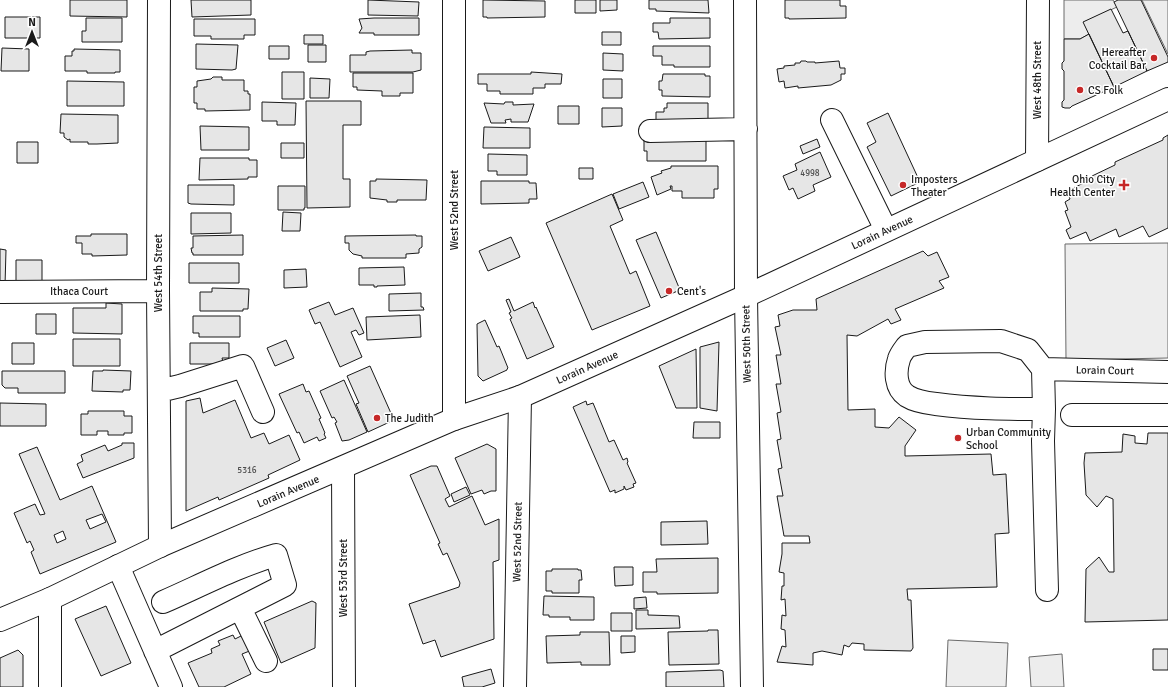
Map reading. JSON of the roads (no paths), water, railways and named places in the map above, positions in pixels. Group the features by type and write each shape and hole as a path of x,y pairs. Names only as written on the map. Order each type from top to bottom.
{"street":[{"name":"West 54th Street","path":"159,0 158,291 160,546"},
{"name":"West 52nd Street","path":"454,0 454,420"},
{"name":"West 50th Street","path":"745,0 746,296 752,687"},
{"name":"West 48th Street","path":"1037,160 1038,0"},
{"name":"Lorain Avenue","path":"0,620 50,599 160,546 454,420 520,397 746,296 1168,99"},
{"path":"832,120 886,230"},
{"path":"650,130 746,129"},
{"name":"Ithaca Court","path":"0,292 158,291"},
{"path":"1044,409 956,407 924,402 906,396 897,383 896,371 899,358 907,346 926,342 1001,341 1028,350 1043,369 1044,409 1043,441 1047,590"},
{"path":"159,391 243,366 263,412"},
{"name":"Lorain Court","path":"1043,369 1168,372"},
{"name":"West 52nd Street","path":"515,687 520,397"},
{"path":"1072,415 1168,415"},
{"name":"West 53rd Street","path":"343,468 344,687"},
{"path":"155,650 285,585 276,555 261,559 163,602"},
{"path":"118,566 171,687"},
{"path":"50,599 50,687"},
{"path":"240,608 266,661"}],"place":[{"name":"Hereafter Cocktail Bar","path":"1154,58"},
{"name":"CS Folk","path":"1080,90"},
{"name":"Imposters Theater","path":"903,185"},
{"name":"Ohio City Health Center","path":"1124,185"},
{"name":"Cent's","path":"669,291"},
{"name":"The Judith","path":"377,418"},
{"name":"Urban Community School","path":"958,438"}]}
